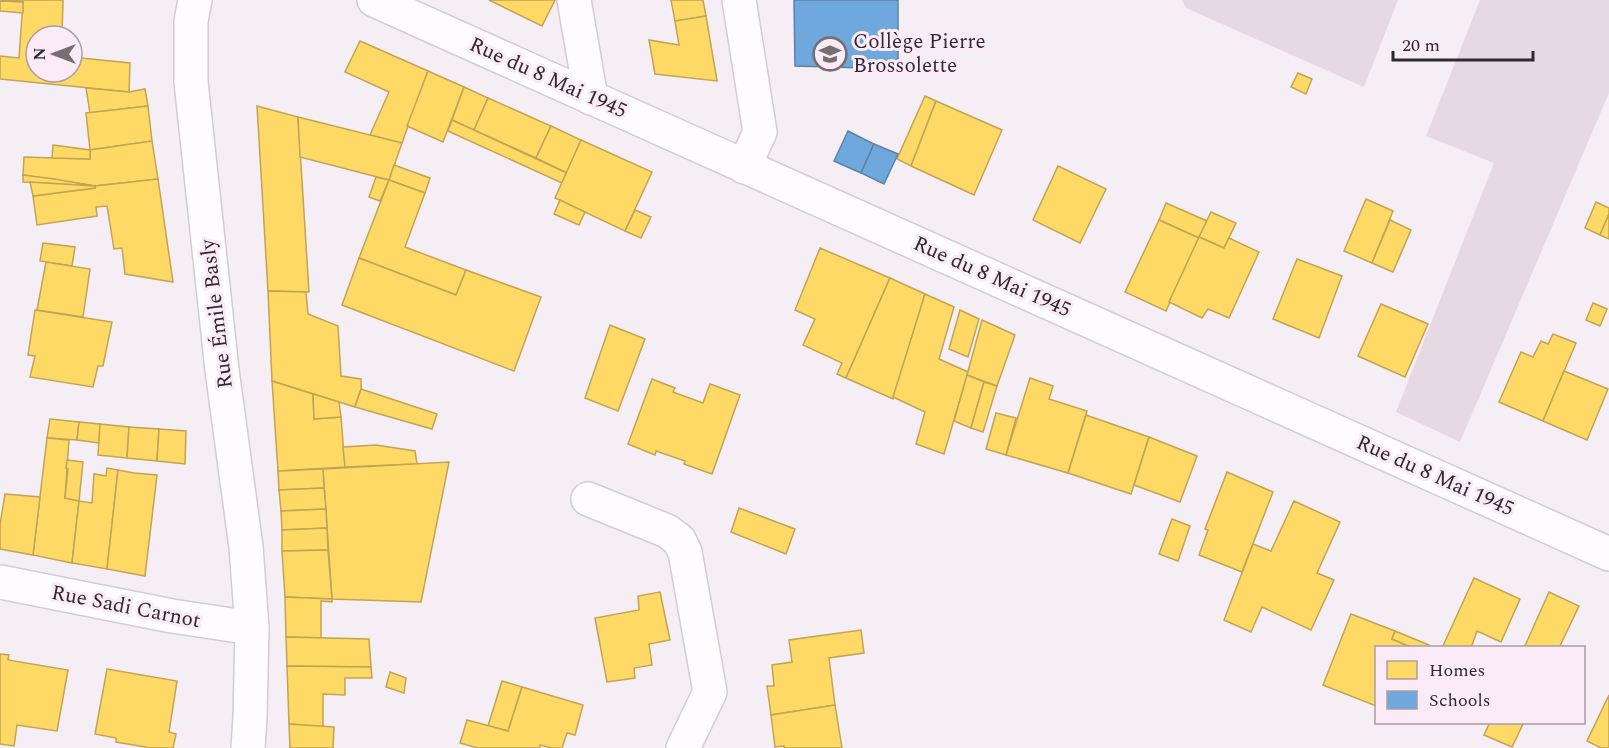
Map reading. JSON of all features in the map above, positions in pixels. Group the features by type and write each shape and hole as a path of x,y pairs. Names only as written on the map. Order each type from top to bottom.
{"street":[{"name":"Rue Émile Basly","path":"195,0 191,21 190,82 222,370 246,547 252,628 248,748"},
{"name":"Rue du 8 Mai 1945","path":"374,0 1609,554"},
{"path":"574,0 591,98"},
{"path":"739,0 760,132 744,167"},
{"path":"588,500 667,531 679,540 685,552 710,692 683,748"},
{"name":"Rue Sadi Carnot","path":"0,582 172,616 252,628"}],"shaded area":[{"path":"1182,0 1398,0 1364,87 1186,8"},
{"path":"1480,0 1609,0 1609,93 1460,442 1396,412 1494,163 1426,136"}],"building: Homes":[{"path":"0,0 63,0 62,24 24,24 24,81 0,79 0,56 19,58 23,2"},
{"path":"489,0 555,0 542,26"},
{"path":"671,0 703,0 706,16 675,21"},
{"path":"0,1 23,2 23,13 0,11"},
{"path":"706,16 717,81 655,74 649,40 679,45 675,21"},
{"path":"360,41 428,71 402,143 370,135 389,92 345,72"},
{"path":"84,58 130,63 129,92 50,84 84,84"},
{"path":"428,71 464,87 443,142 407,126"},
{"path":"1298,73 1312,79 1306,94 1291,87"},
{"path":"464,87 488,98 474,130 452,120"},
{"path":"86,88 129,92 145,89 148,106 90,113"},
{"path":"925,96 936,101 911,166 897,159"},
{"path":"488,98 551,126 536,158 474,130"},
{"path":"936,101 1002,130 974,195 911,166"},
{"path":"148,106 152,141 90,150 86,113"},
{"path":"257,106 298,117 309,292 268,291"},
{"path":"298,117 402,143 389,180 300,157"},
{"path":"452,120 567,173 562,183 448,131"},
{"path":"551,126 581,140 567,173 536,158"},
{"path":"581,140 652,172 625,231 555,198"},
{"path":"152,141 158,179 95,186 23,175 24,157 90,159 90,150"},
{"path":"53,145 90,150 90,159 52,158"},
{"path":"394,165 430,178 425,193 389,180"},
{"path":"1058,166 1106,189 1080,243 1033,220"},
{"path":"23,175 54,179 95,186 23,182"},
{"path":"376,177 389,180 380,201 369,197"},
{"path":"158,179 173,282 125,274 122,248 114,249 107,206 96,207 97,216 37,225 33,196"},
{"path":"389,180 425,193 405,247 466,270 456,295 359,258"},
{"path":"30,182 95,186 95,188 33,196"},
{"path":"1366,199 1393,211 1372,263 1344,251"},
{"path":"560,200 585,212 579,225 554,214"},
{"path":"1596,202 1609,208 1609,214 1600,235 1585,228"},
{"path":"1166,203 1207,221 1199,238 1159,220"},
{"path":"635,210 651,217 641,238 625,231"},
{"path":"1211,212 1236,223 1224,248 1199,237"},
{"path":"1609,214 1609,239 1600,235"},
{"path":"1159,220 1199,238 1166,311 1125,292"},
{"path":"1390,220 1411,230 1393,272 1372,263"},
{"path":"1199,237 1224,248 1229,238 1259,252 1229,318 1208,309 1202,318 1169,302"},
{"path":"43,243 75,247 72,266 40,261"},
{"path":"820,248 890,278 846,378 837,374 842,363 803,345 815,319 795,310"},
{"path":"359,258 456,295 466,270 541,297 514,371 342,305"},
{"path":"1297,259 1342,276 1319,338 1273,319"},
{"path":"46,262 90,269 83,317 37,310"},
{"path":"890,278 925,294 893,399 846,378"},
{"path":"268,291 306,292 308,314 338,326 341,376 361,379 361,389 355,407 272,381"},
{"path":"925,294 954,307 939,359 968,372 944,454 916,444 925,412 893,397"},
{"path":"1593,303 1607,309 1600,326 1586,320"},
{"path":"1381,304 1428,324 1405,377 1358,356"},
{"path":"35,310 112,322 103,366 98,366 93,387 30,377 35,356 28,355"},
{"path":"960,310 979,319 968,357 949,349"},
{"path":"982,320 1015,335 997,386 967,375"},
{"path":"610,325 645,339 618,411 585,398"},
{"path":"1553,334 1576,343 1543,421 1499,402 1521,352 1533,357 1541,341 1548,344"},
{"path":"1564,371 1608,389 1587,440 1543,421"},
{"path":"967,375 984,382 971,428 954,421"},
{"path":"1030,378 1053,386 1049,399 1087,411 1068,473 1006,455"},
{"path":"652,379 675,388 673,392 703,403 710,384 740,395 712,474 684,464 685,461 656,451 655,455 628,444"},
{"path":"272,381 313,394 314,419 341,417 345,467 278,471"},
{"path":"984,382 997,386 983,432 971,428"},
{"path":"361,389 437,414 432,429 355,407"},
{"path":"313,394 339,402 341,417 314,419"},
{"path":"996,413 1016,418 1006,455 986,449"},
{"path":"1086,415 1149,437 1131,494 1068,473"},
{"path":"50,419 79,422 77,440 47,438"},
{"path":"79,422 100,424 99,443 77,440"},
{"path":"100,424 129,427 127,458 98,455"},
{"path":"129,427 159,429 157,461 127,458"},
{"path":"159,429 186,431 185,464 157,461"},
{"path":"1149,437 1197,456 1180,502 1134,485"},
{"path":"47,438 69,440 65,498 79,501 72,563 33,555"},
{"path":"376,445 415,451 417,464 345,467 343,447"},
{"path":"67,460 83,462 79,501 65,498"},
{"path":"449,462 421,602 332,599 323,469"},
{"path":"107,468 118,470 107,569 72,563 79,501 92,503 94,474 106,476"},
{"path":"323,469 324,488 279,490 278,471"},
{"path":"118,470 157,475 145,576 107,569"},
{"path":"1227,472 1273,492 1242,572 1199,555 1208,530 1205,529"},
{"path":"324,488 326,509 281,511 279,490"},
{"path":"5,494 40,497 33,555 0,549 0,525"},
{"path":"1294,501 1340,522 1317,573 1334,580 1311,630 1262,607 1251,632 1224,620 1253,544 1271,551"},
{"path":"739,508 795,529 786,554 731,532"},
{"path":"326,509 327,528 282,530 281,511"},
{"path":"1172,519 1190,526 1178,561 1159,554"},
{"path":"327,528 328,550 282,551 282,530"},
{"path":"328,550 332,599 285,597 282,551"},
{"path":"1474,578 1520,599 1501,642 1477,631 1472,646 1443,646"},
{"path":"660,592 670,640 649,644 652,665 634,668 635,678 607,682 595,618 639,610 638,596"},
{"path":"1549,592 1579,606 1560,646 1525,646"},
{"path":"285,597 332,599 332,602 321,601 321,638 286,637"},
{"path":"1351,614 1395,631 1392,639 1408,646 1375,646 1375,706 1323,685"},
{"path":"861,630 864,653 829,658 835,705 771,715 767,686 774,686 772,665 792,662 789,640"},
{"path":"1395,631 1429,645 1408,646 1392,639"},
{"path":"286,637 369,639 371,667 287,666"},
{"path":"0,654 9,655 8,660 68,670 57,731 17,725 14,746 0,744"},
{"path":"287,666 371,667 372,678 345,678 345,695 323,694 323,727 289,724"},
{"path":"107,669 177,681 169,732 176,734 173,748 151,748 116,742 116,738 95,734"},
{"path":"390,672 406,678 404,693 386,687"},
{"path":"502,681 522,687 508,731 488,726"},
{"path":"522,687 583,705 575,735 567,733 562,748 540,745 540,748 478,748 460,743 467,720 508,731"},
{"path":"1609,695 1609,748 1601,748 1587,741"},
{"path":"835,705 842,748 775,747 771,715"},
{"path":"289,724 334,727 333,748 290,748"},
{"path":"1489,724 1523,724 1512,747 1484,735"}],"building: Schools":[{"path":"794,0 898,0 898,69 795,66"},
{"path":"848,131 874,144 861,173 834,161"},
{"path":"874,144 898,154 884,184 861,173"}],"place":[{"name":"Collège Pierre Brossolette","path":"830,54"}]}
